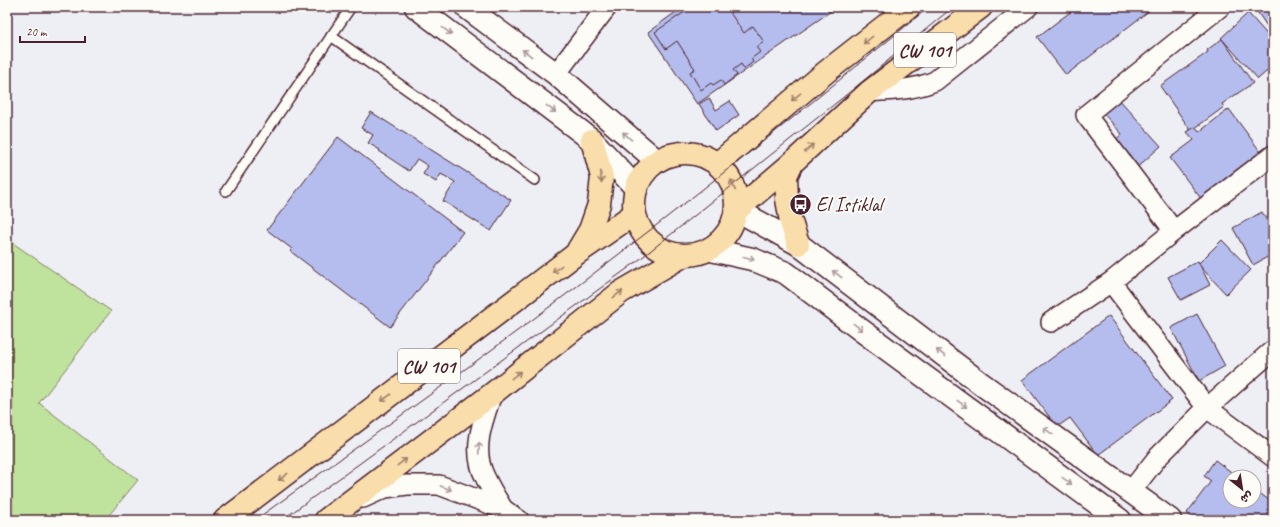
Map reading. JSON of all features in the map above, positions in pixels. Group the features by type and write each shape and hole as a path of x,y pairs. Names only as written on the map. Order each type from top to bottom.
{"main road":[{"path":"416,7 592,140 636,188"},
{"path":"466,7 556,74 657,162"},
{"path":"717,164 896,14 909,7"},
{"name":"CW 101","path":"869,92 982,7"},
{"path":"737,210 792,164 869,92"},
{"path":"576,254 590,230 599,204 602,176 592,140"},
{"path":"681,153 706,157 717,164 725,171 735,190 737,210 732,228 711,250 697,255 683,256 656,248 638,227 634,214 636,188 644,174 657,162 668,156 681,153"},
{"path":"792,164 786,176 787,199 791,222 798,244"},
{"path":"737,210 798,244 983,385 1170,520"},
{"name":"CW 101","path":"225,520 576,254 634,214"},
{"path":"711,250 752,259 786,273 1113,518 1131,491"},
{"name":"CW 101","path":"334,514 492,394 621,292 683,256"}],"street":[{"path":"556,74 607,7"},
{"path":"869,92 909,89 935,81 1028,7"},
{"path":"1174,230 1086,115 1220,7"},
{"path":"1051,322 1111,282 1174,230 1273,155"},
{"path":"1111,282 1207,408 1273,457"},
{"path":"1131,491 1157,458 1207,408 1273,350"},
{"path":"492,394 481,427 478,453 484,476 503,509"},
{"path":"334,514 385,488 407,484 439,485 503,509 519,520"}],"lane":[{"path":"226,191 351,7"},
{"path":"331,36 535,180"}],"green space":[{"path":"7,239 111,311 39,403 138,480 105,520 7,520"}],"building":[{"path":"683,7 837,7 697,104 648,32"},
{"path":"692,7 726,7 744,33 753,26 764,42 756,47 760,52 751,59 753,62 744,69 741,64 733,70 737,75 724,85 721,80 713,85 711,83 701,90 690,72 695,69 677,41 666,49 655,32"},
{"path":"1077,7 1154,7 1066,75 1037,37"},
{"path":"1254,7 1273,7 1273,35"},
{"path":"1248,13 1273,41 1273,66 1258,79 1221,38"},
{"path":"1222,39 1253,83 1222,104 1224,107 1191,131 1160,86 1208,52 1207,50"},
{"path":"709,98 716,110 730,101 739,115 716,131 699,104"},
{"path":"1118,98 1161,146 1133,171 1110,145 1122,134 1102,112"},
{"path":"1229,109 1263,155 1202,200 1170,158 1194,140 1187,132 1195,127 1199,132"},
{"path":"371,112 511,200 491,231 443,201 455,182 441,174 436,182 423,174 428,166 417,159 409,171 368,143 373,135 361,128"},
{"path":"338,137 463,232 390,327 290,251 292,249 267,230"},
{"path":"1262,212 1273,232 1273,254 1253,265 1233,228"},
{"path":"1273,214 1273,224 1268,217"},
{"path":"1222,240 1251,270 1226,294 1198,264"},
{"path":"1198,261 1210,285 1181,300 1168,277"},
{"path":"1197,314 1225,366 1199,381 1171,328"},
{"path":"1109,316 1172,400 1098,455 1070,418 1057,427 1022,380"},
{"path":"1215,460 1227,469 1222,469 1222,509 1262,509 1262,495 1273,503 1273,520 1195,520 1187,513 1211,481 1204,476"}],"tram line":[{"path":"255,520 578,286 815,100 929,7"},
{"path":"282,520 635,263 846,95 953,7"}],"place":[{"name":"El Istiklal","path":"800,204"}]}
